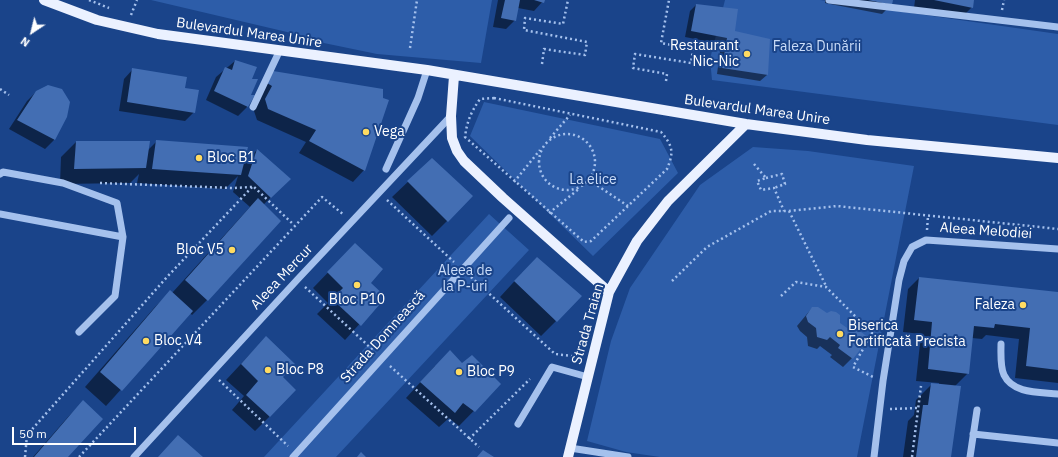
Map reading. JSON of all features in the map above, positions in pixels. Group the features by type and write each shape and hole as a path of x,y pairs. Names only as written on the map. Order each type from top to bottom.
{"main road":[{"name":"Bulevardul Marea Unire","path":"44,0 96,20 158,34 279,52 427,70 454,76 572,94 746,124 867,140 1058,158"},
{"path":"454,76 451,116 452,138 457,151 464,161 608,292"},
{"name":"Strada Traian","path":"569,452 608,292 637,241 668,201 746,124"}],"street":[{"path":"829,0 1058,27"},
{"path":"253,107 279,52"},
{"path":"386,169 418,98 427,70"},
{"name":"Aleea Mercur","path":"134,457 451,116"},
{"path":"0,174 4,172 63,183 117,203 123,237 115,296 79,332"},
{"path":"0,214 123,237"},
{"name":"Strada Domnească","path":"294,456 509,218"},
{"name":"Aleea Melodiei","path":"874,457 883,381 899,280 904,261 912,247 926,240 1058,249"},
{"path":"1001,344 1003,374 1007,381 1023,391 1058,394"},
{"path":"518,424 552,367 588,377"},
{"path":"970,457 977,410"},
{"path":"973,434 1058,443"},
{"path":"569,452 628,457"}],"path":[{"path":"130,16 137,0"},
{"path":"410,48 417,0"},
{"path":"542,64 544,49 585,55 588,42 524,30 526,18 564,24 568,0"},
{"path":"666,82 667,74 633,68 635,54 691,63 693,49 661,43 669,0"},
{"path":"0,89 8,95"},
{"path":"494,98 570,115 661,132 670,142 672,156 667,169 590,241 584,242 514,182 466,137 466,124 480,99 494,98"},
{"path":"514,182 570,115"},
{"path":"549,213 581,187 589,180 594,172 595,158 590,145 584,139 575,135 557,135 549,140 543,147 539,165 541,174 546,182 563,190 572,190 581,187"},
{"path":"754,164 766,178"},
{"path":"782,174 785,184 774,188 761,190 757,181 782,174"},
{"path":"589,180 628,206"},
{"path":"93,183 233,188 253,186 294,225"},
{"path":"25,457 27,435 162,283 253,186"},
{"path":"774,188 784,211"},
{"path":"380,194 554,354 592,359"},
{"path":"79,457 294,225 322,197 353,222"},
{"path":"672,281 707,247 771,211 789,211 837,206 1058,229"},
{"path":"789,211 826,286 872,332 853,367 883,381"},
{"path":"781,296 796,282 826,286"},
{"path":"549,359 554,354"},
{"path":"211,373 294,456"},
{"path":"479,447 469,439 533,375"},
{"path":"912,457 921,386"},
{"path":"879,410 918,408"}],"green space":[{"path":"151,0 492,0 481,63 377,54 319,42 287,32"},
{"name":"Faleza Dunării","path":"725,0 820,0 1058,34 1058,125 712,80 710,59"},
{"name":"La elice","path":"484,102 660,139 678,173 593,256 470,136"},
{"path":"753,147 808,151 914,166 857,457 660,457 626,452 587,441 611,341 630,288 700,185"},
{"name":"Aleea de la P-uri","path":"489,214 529,250 336,457 264,457"}],"building":[{"path":"505,0 520,0 516,21 501,18"},
{"path":"534,0 545,0 544,3"},
{"path":"868,0 893,0 892,5"},
{"path":"934,0 974,0 973,8"},
{"name":"Restaurant Nic-Nic","path":"696,4 738,9 735,31 770,39 768,75 722,68 727,38 691,31"},
{"path":"235,60 257,67 252,79 258,79 251,95 255,95 248,107 214,91 225,67 232,70"},
{"path":"132,68 187,77 185,88 199,90 195,113 127,102"},
{"path":"273,71 383,89 383,98 389,100 365,171 309,141 316,130 268,109 265,99 272,86 267,83"},
{"path":"48,85 62,89 70,102 67,117 55,140 17,120 36,91"},
{"name":"Bloc B1","path":"156,140 248,147 241,175 152,169"},
{"path":"76,141 150,141 146,168 74,169"},
{"path":"257,149 291,179 271,198 248,176"},
{"path":"432,158 473,196 448,222 407,181"},
{"name":"Bloc V5","path":"258,198 281,221 208,301 185,280"},
{"name":"Bloc P10","path":"355,243 383,269 371,283 386,297 361,326 332,299 343,288 327,272"},
{"path":"537,257 582,296 557,322 514,281"},
{"path":"919,277 1058,292 1058,370 1026,366 1030,328 995,324 994,328 974,326 969,374 928,369 932,322 914,320"},
{"name":"Bloc V4","path":"170,290 193,311 122,391 100,372"},
{"name":"Biserica Fortificată Precista","path":"812,307 818,307 827,313 831,311 836,312 840,315 840,323 850,330 853,326 869,338 853,359 838,348 840,345 830,337 827,340 817,337 816,328 808,322 806,316"},
{"name":"Bloc P8","path":"266,336 295,364 283,377 296,390 270,417 246,395 258,381 241,364"},
{"name":"Bloc P9","path":"450,350 462,363 472,355 501,384 475,412 463,403 455,413 420,382"},
{"path":"931,383 961,386 951,457 916,457 923,405 928,405"},
{"path":"83,400 103,419 68,457 34,457"},
{"path":"178,435 203,457 158,457"},
{"path":"483,450 494,457 477,457"},
{"path":"361,452 366,457 357,457"}],"place":[{"name":"Restaurant Nic-Nic","path":"747,54"},
{"name":"Vega","path":"366,132"},
{"name":"Bloc B1","path":"199,158"},
{"name":"Bloc V5","path":"232,250"},
{"name":"Bloc P10","path":"357,285"},
{"name":"Faleza","path":"1023,305"},
{"name":"Biserica Fortificată Precista","path":"840,334"},
{"name":"Bloc V4","path":"146,341"},
{"name":"Bloc P8","path":"268,370"},
{"name":"Bloc P9","path":"459,372"}]}
